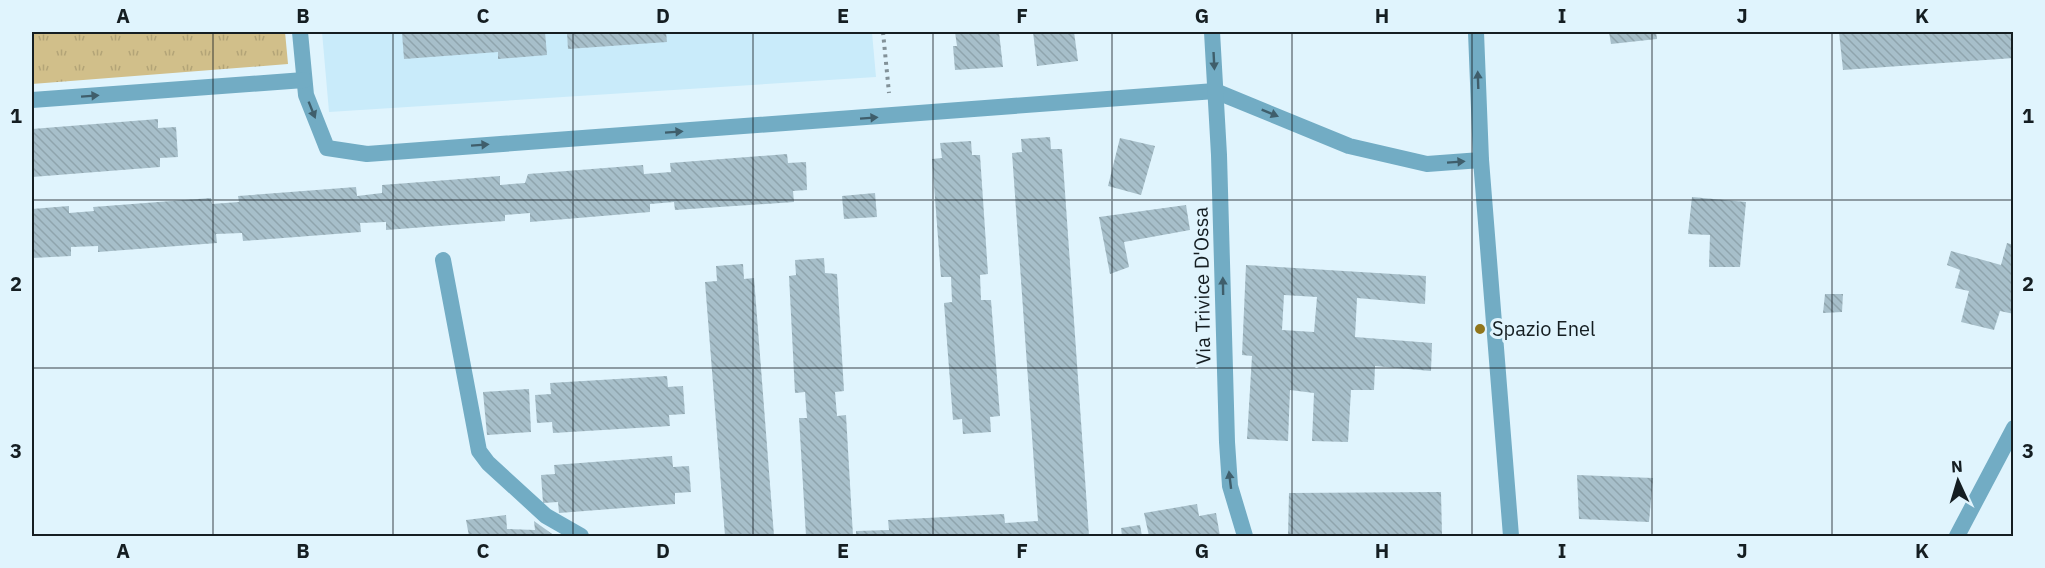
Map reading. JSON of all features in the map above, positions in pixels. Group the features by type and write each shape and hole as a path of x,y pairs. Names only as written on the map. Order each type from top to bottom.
{"street":[{"path":"300,32 306,94 327,148 367,154 1215,91 1349,146 1427,164 1481,160"},
{"name":"Via Trivice D'Ossa","path":"1212,32 1219,155 1227,442 1230,486 1245,537"},
{"path":"1476,32 1481,160 1511,537"},
{"path":"32,100 304,80"},
{"path":"443,260 479,451 488,463 546,516 581,537"},
{"path":"1957,537 2013,428"}],"path":[{"path":"883,32 891,116"}],"shaded area":[{"path":"322,32 872,32 876,77 329,112"}],"green space":[{"path":"32,32 285,32 288,64 32,84"}],"building":[{"path":"395,32 545,32 547,55 498,59 498,52 404,59 402,33 395,34"},
{"path":"567,32 666,32 667,42 568,49"},
{"path":"955,32 999,32 1003,67 955,70 953,46 957,46"},
{"path":"1033,32 1074,32 1078,61 1037,66"},
{"path":"1609,32 1656,32 1657,39 1611,44"},
{"path":"1839,32 2014,32 2014,58 1843,70"},
{"path":"158,119 158,128 176,127 178,157 160,158 160,167 32,177 32,129"},
{"path":"1050,137 1051,149 1062,149 1089,536 856,536 856,531 889,530 888,520 1004,514 1005,523 1038,521 1012,153 1022,152 1021,139"},
{"path":"1120,138 1155,146 1141,195 1108,186"},
{"path":"971,141 972,155 980,155 988,274 980,275 981,300 991,300 1000,416 990,417 991,432 963,434 962,419 953,420 944,303 952,302 951,277 941,277 932,159 942,158 940,143"},
{"path":"787,154 788,163 806,162 807,190 793,191 794,202 675,210 674,202 650,204 650,212 530,222 530,213 505,215 505,221 386,230 386,222 360,223 361,232 243,241 242,233 216,234 217,243 98,252 98,246 71,247 71,256 32,258 32,209 69,206 69,213 94,211 93,207 211,198 212,204 239,202 238,196 356,187 357,196 382,193 382,185 500,176 500,185 525,183 528,174 643,165 644,174 671,172 670,163"},
{"path":"875,193 877,217 844,219 842,196"},
{"path":"1692,197 1746,202 1740,267 1709,267 1710,235 1688,234"},
{"path":"1186,205 1190,230 1124,242 1129,267 1110,274 1099,217"},
{"path":"2007,243 2014,245 2014,314 2000,311 1994,330 1961,322 1969,291 1955,288 1960,270 1947,265 1951,251 2001,265"},
{"path":"824,258 825,273 837,274 844,391 835,392 837,416 846,415 853,536 806,536 799,418 807,418 805,392 795,393 789,276 796,275 795,260"},
{"path":"743,264 744,279 754,278 774,536 725,536 705,282 717,281 716,266"},
{"path":"1246,265 1426,276 1425,304 1357,298 1355,337 1432,343 1431,371 1375,366 1374,390 1351,390 1348,442 1312,441 1314,393 1290,390 1288,441 1247,439 1252,356 1242,355","holes":["1284,295 1317,297 1314,332 1282,330"]},
{"path":"1825,294 1843,294 1842,312 1823,313"},
{"path":"667,376 668,387 683,386 685,414 669,415 670,426 553,433 552,422 537,423 535,395 551,394 550,383"},
{"path":"529,389 531,432 487,435 483,392"},
{"path":"672,456 673,467 689,466 691,492 675,493 675,504 559,513 558,502 543,503 541,475 555,474 554,465"},
{"path":"1577,475 1653,478 1649,522 1579,519"},
{"path":"1441,492 1442,536 1288,536 1289,493"},
{"path":"1197,504 1199,516 1216,513 1220,536 1149,536 1144,513"},
{"path":"506,515 507,529 535,530 534,521 555,536 469,536 466,520"},
{"path":"1140,525 1142,536 1122,536 1121,528"}],"place":[{"name":"Spazio Enel","path":"1480,329"}]}
